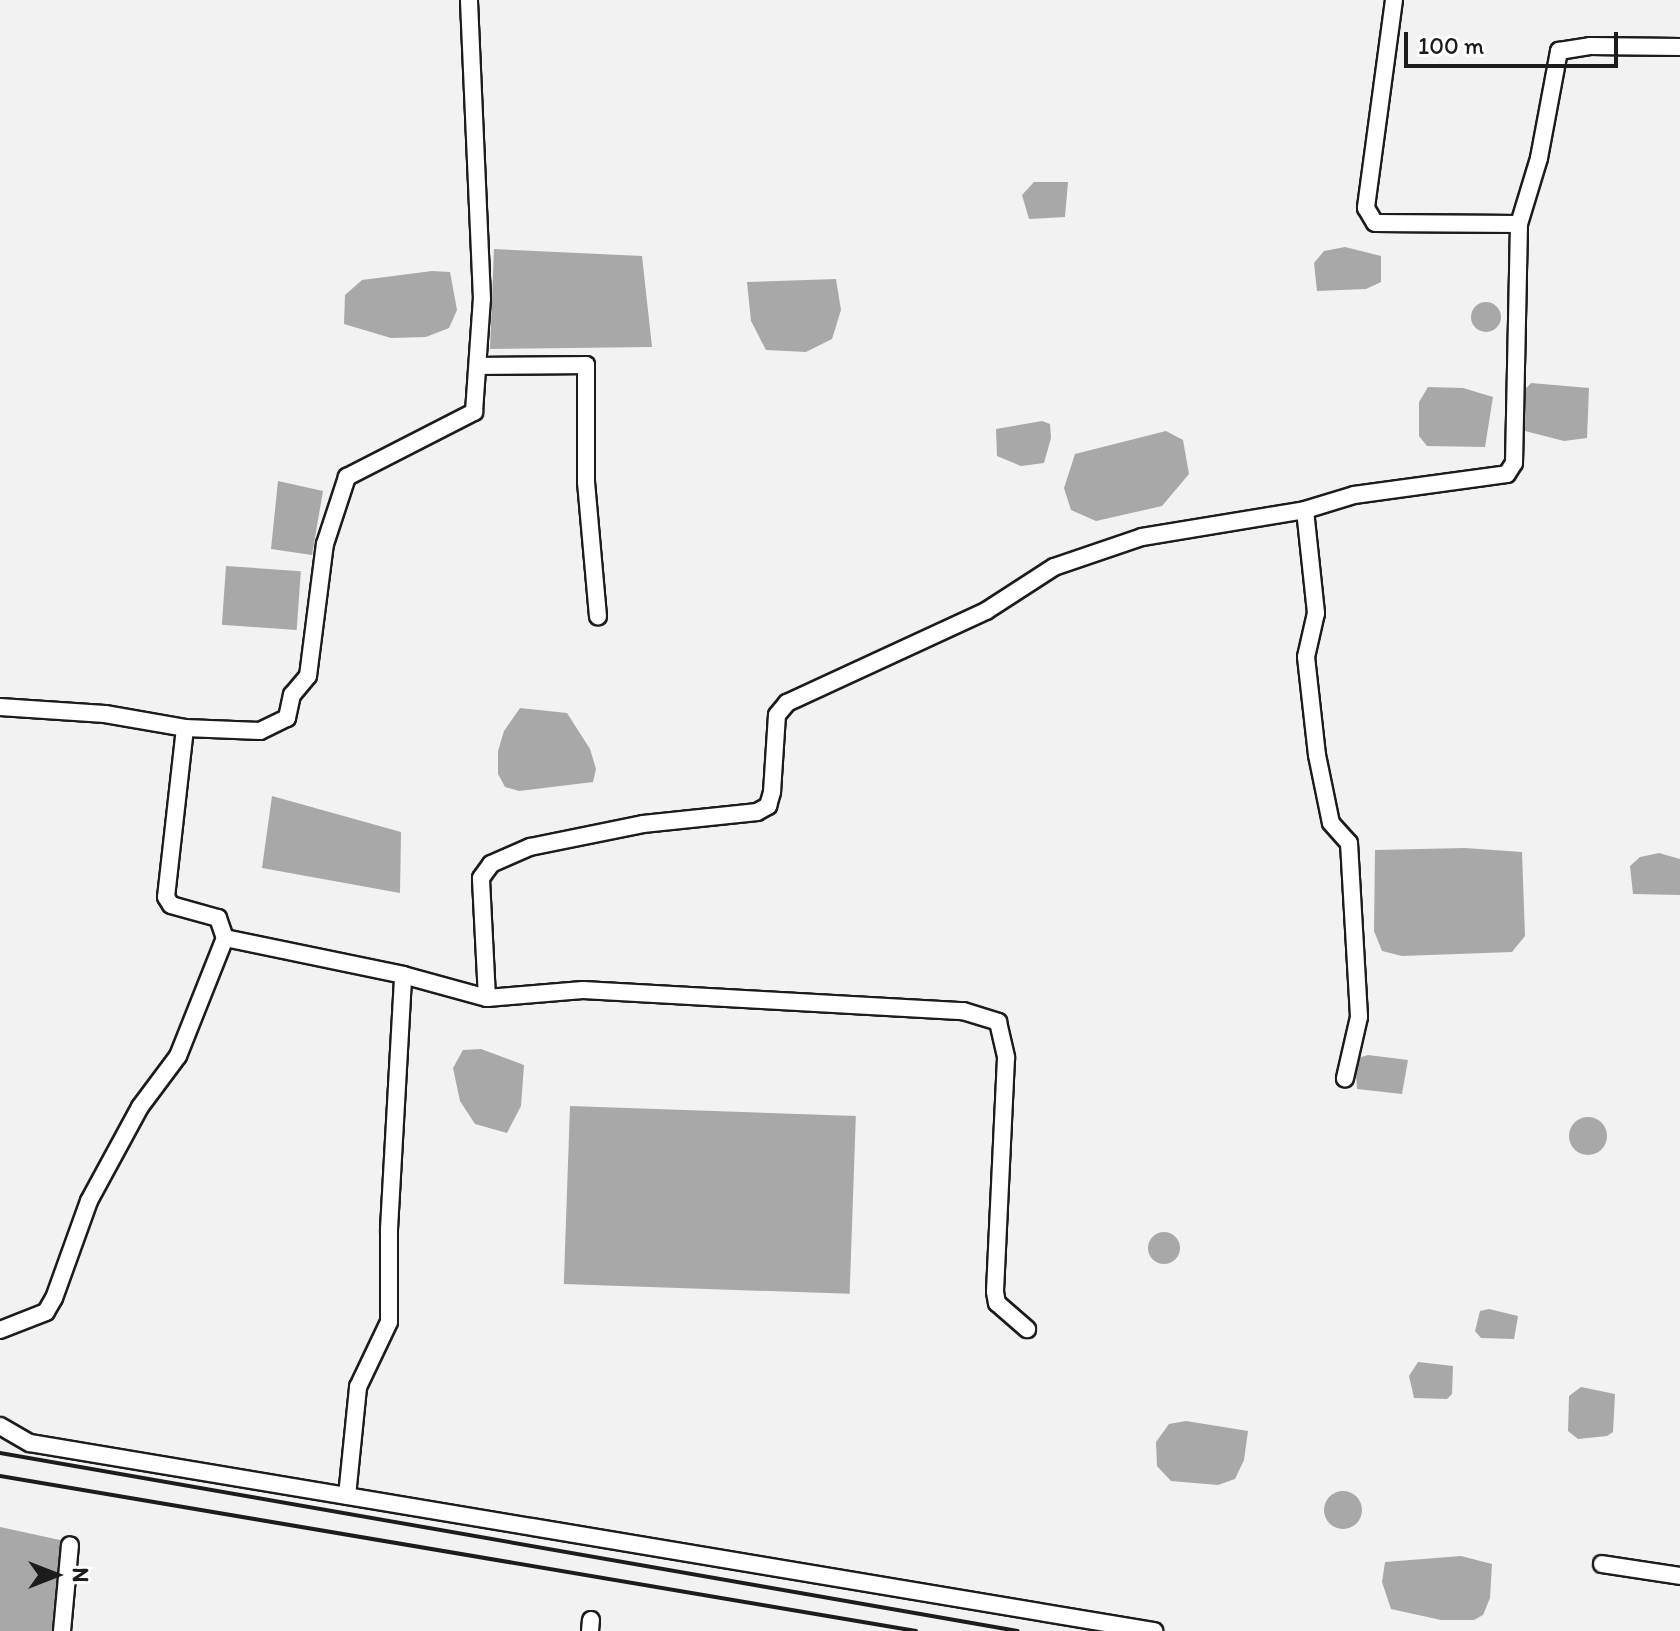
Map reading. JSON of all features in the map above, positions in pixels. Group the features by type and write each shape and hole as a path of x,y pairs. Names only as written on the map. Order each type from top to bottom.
{"street":[{"path":"0,707 105,714 185,728 260,731 287,718 292,695 308,676 325,544 339,491 365,464 468,419 474,412 480,366 479,169 469,0"},
{"path":"1394,0 1374,135 1368,216 1375,223 1519,224"},
{"path":"487,998 481,878 491,864 506,855 643,824 757,812 768,806 772,792 775,730 787,703 986,611 1054,567 1142,537 1305,510 1354,495 1507,474 1514,463 1519,224 1539,158 1559,51 1590,46 1680,47"},
{"path":"480,366 586,365 586,482 598,616"},
{"path":"1305,510 1316,613 1306,657 1317,755 1331,823 1348,838 1350,856 1359,1017 1345,1078"},
{"path":"0,1330 46,1312 54,1298 89,1201 140,1107 178,1056 225,938 218,918 171,905 166,897 185,728"},
{"path":"225,938 403,975 487,998 583,990 963,1011 998,1022 1006,1058 995,1292 997,1303 1027,1329"},
{"path":"347,1496 358,1387 389,1322 389,1229 403,975"},
{"path":"0,1426 30,1443 1154,1631"},
{"path":"62,1631 70,1545"},
{"path":"1602,1564 1680,1576"}],"shaded area":[{"path":"1034,182 1068,182 1065,217 1029,219 1022,195"},
{"path":"1345,247 1381,256 1381,282 1366,289 1317,291 1314,263 1324,251"},
{"path":"494,249 642,256 652,347 490,349"},
{"path":"432,271 450,272 457,310 449,328 426,337 391,338 344,324 345,295 362,280"},
{"path":"836,279 841,310 832,339 806,352 766,350 751,321 747,282"},
{"path":"1486,302 1497,306 1501,317 1497,328 1486,332 1475,328 1471,317 1475,306"},
{"path":"1531,383 1589,388 1587,438 1564,441 1525,431 1517,421 1519,396"},
{"path":"1428,387 1463,388 1493,397 1485,447 1427,446 1419,436 1419,402"},
{"path":"1042,421 1050,424 1051,438 1044,463 1021,466 997,456 996,429"},
{"path":"1166,431 1183,440 1189,474 1162,506 1096,521 1071,510 1064,488 1075,454"},
{"path":"278,481 323,491 312,555 271,549"},
{"path":"226,566 301,571 297,630 222,625"},
{"path":"520,708 567,713 590,749 596,769 593,782 519,791 505,787 498,774 498,751 504,731"},
{"path":"272,796 401,832 400,893 262,868"},
{"path":"1465,848 1522,852 1525,936 1512,952 1402,956 1382,951 1374,931 1375,850"},
{"path":"1659,853 1680,859 1680,895 1633,894 1630,866 1640,857"},
{"path":"481,1049 524,1065 521,1106 507,1133 475,1124 460,1101 453,1068 463,1050"},
{"path":"1368,1055 1408,1060 1402,1094 1357,1089 1355,1059"},
{"path":"570,1106 856,1116 850,1294 564,1284"},
{"path":"1588,1117 1602,1122 1607,1136 1602,1150 1588,1155 1574,1150 1569,1136 1574,1122"},
{"path":"1164,1232 1175,1237 1180,1248 1175,1259 1164,1264 1153,1259 1148,1248 1153,1237"},
{"path":"1489,1309 1518,1316 1514,1339 1481,1338 1475,1331 1480,1311"},
{"path":"1418,1362 1453,1366 1452,1394 1447,1399 1414,1398 1409,1376"},
{"path":"1581,1387 1615,1394 1613,1432 1607,1436 1578,1439 1568,1431 1569,1396"},
{"path":"1186,1421 1248,1431 1244,1460 1235,1479 1218,1485 1171,1481 1157,1466 1156,1442 1169,1424"},
{"path":"1343,1491 1357,1496 1362,1510 1357,1524 1343,1529 1329,1524 1324,1510 1329,1496"},
{"path":"0,1527 60,1540 64,1554 56,1631 0,1631"},
{"path":"1461,1556 1492,1564 1490,1598 1483,1615 1474,1620 1441,1620 1391,1609 1382,1582 1385,1562"}],"railway":[{"path":"0,1453 1018,1631"},
{"path":"0,1476 916,1631"}]}
